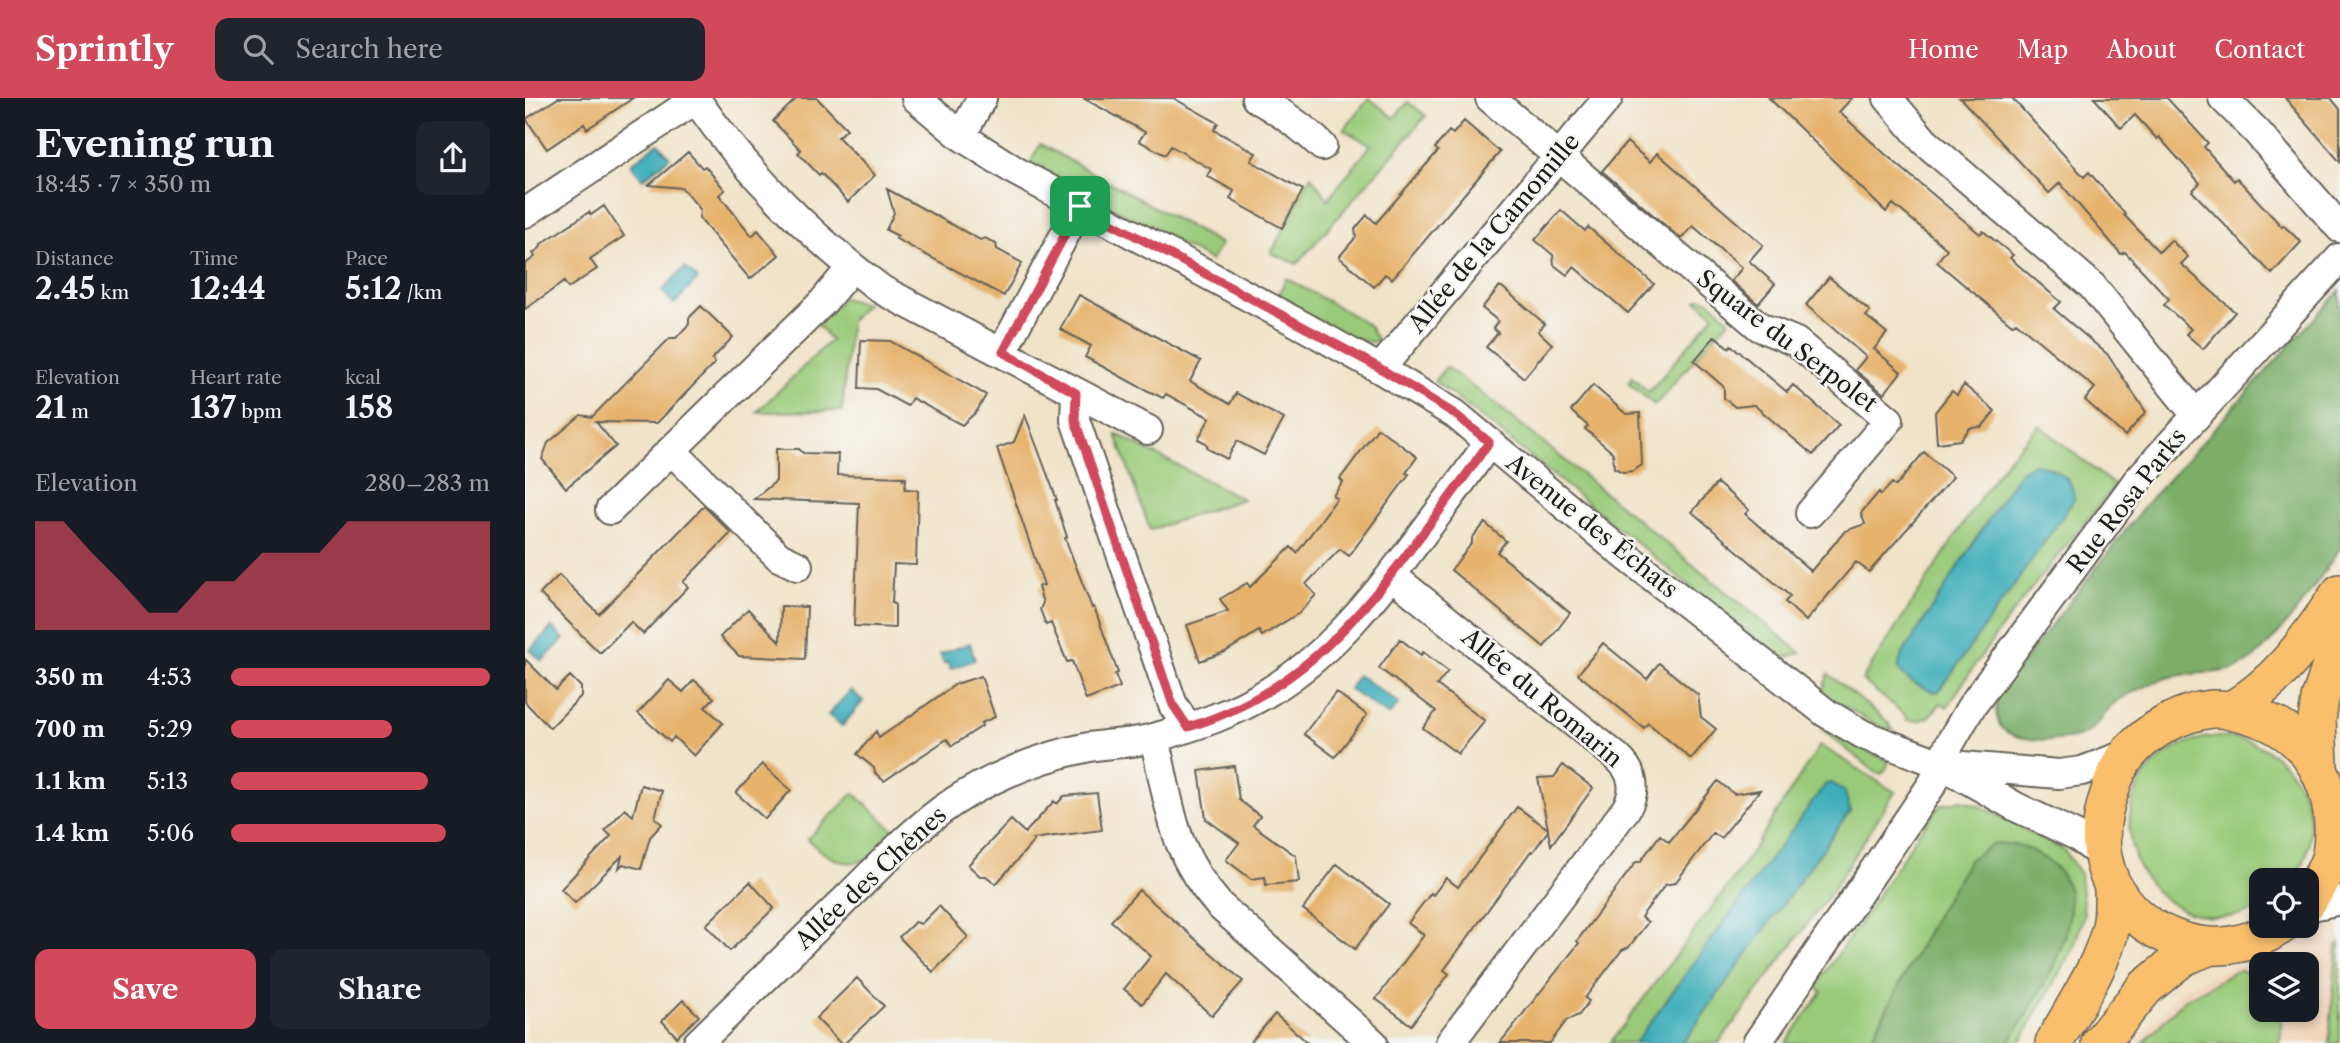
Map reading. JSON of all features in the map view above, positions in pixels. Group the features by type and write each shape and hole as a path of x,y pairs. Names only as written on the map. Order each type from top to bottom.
{"main road":[{"path":"2230,711 2272,682 2340,593"},
{"path":"2319,765 2319,699 2340,638"},
{"path":"2054,1043 2092,975 2111,926 2108,872 2101,833 2104,808 2113,781 2127,754 2144,738 2172,720 2212,709 2250,714 2270,722 2307,749 2319,765 2336,809 2331,855 2319,884"},
{"path":"2108,872 2127,908 2145,925 2188,943 2210,946 2237,944 2256,938"},
{"path":"2100,1043 2145,988 2183,957 2210,946"}],"street":[{"name":"Avenue des Échats","path":"916,98 961,136 1017,172 1380,369 1455,414 1621,552 1826,713 1864,735 1941,764 2016,807 2077,836 2108,872"},
{"path":"961,136 982,98"},
{"path":"1256,98 1290,118 1322,146"},
{"path":"1490,98 1559,156"},
{"name":"Allée de la Camomille","path":"1380,369 1608,98"},
{"path":"1888,98 1924,141 2092,286 2196,415"},
{"path":"2223,98 2257,132 2340,228"},
{"path":"525,213 696,99 729,143 773,193 852,268 882,290 1148,430"},
{"name":"Square du Serpolet","path":"1559,156 1760,327 1795,342 1889,420 1810,513"},
{"path":"1003,352 1080,206"},
{"name":"Rue Rosa Parks","path":"1757,1043 1926,794 1949,745 1972,706 2137,481 2340,258"},
{"path":"610,510 822,303 852,268"},
{"path":"1076,393 1075,420 1173,705 1188,727"},
{"name":"Allée des Chênes","path":"698,1043 886,859 936,814 955,801 1012,770 1045,758 1091,747 1154,738 1188,727 1248,704 1290,678 1369,605 1489,442"},
{"path":"672,451 779,556 798,566"},
{"name":"Allée du Romarin","path":"1391,575 1618,758 1630,773 1633,783 1633,792 1626,809 1450,1043"},
{"path":"1154,738 1177,836 1193,872 1205,889 1219,905 1373,1043"},
{"name":"Avenue des Échats","path":"1941,764 2059,774 2082,771 2127,754"},
{"path":"2319,903 2340,900"}],"shaded area":[{"path":"2340,889 2340,1043 2134,1043 2184,988 2249,957 2249,1022 2319,1022 2319,952 2259,952 2286,938 2319,938 2319,915"}],"green space":[{"path":"1369,98 1394,118 1408,102 1426,116 1297,264 1271,253 1311,176 1328,199 1371,145 1344,130"},
{"path":"1040,144 1221,244 1211,261 1030,163"},
{"path":"1286,278 1363,321 1378,341 1369,342 1343,333 1278,297"},
{"path":"2340,290 2340,548 2297,610 2272,641 2247,663 2228,670 2173,676 2146,686 2116,702 2087,733 2069,739 2045,740 2021,737 2004,730 1997,718 1997,695 2147,503"},
{"path":"843,298 866,304 850,321 842,411 757,412 831,340 817,324"},
{"path":"1701,298 1713,304 1729,320 1655,405 1629,384 1632,377 1649,392 1714,315 1697,300"},
{"path":"1446,367 1497,405 1801,653 1780,659 1434,381"},
{"path":"2039,425 2115,486 2009,618 1947,707 1941,703 1927,718 1919,721 1907,720 1905,715 1862,680 1982,495 2007,460"},
{"path":"1116,434 1243,499 1150,530"},
{"path":"1828,674 1888,722 1893,730 1878,726 1822,693"},
{"path":"1820,728 1889,761 1885,771 1882,774 1877,773"},
{"path":"2207,737 2226,737 2255,744 2284,764 2303,793 2310,826 2304,861 2300,868 2249,868 2249,913 2220,917 2190,913 2166,900 2147,880 2135,857 2130,830 2132,804 2143,778 2163,756 2184,744"},
{"path":"1820,745 1895,792 1829,895 1719,1043 1610,1043 1740,870"},
{"path":"854,793 896,832 872,856 863,861 845,862 829,856 807,839"},
{"path":"1962,800 1982,807 2064,850 2080,874 2084,914 2074,947 2020,1043 2009,1043 2054,966 1969,861 1936,915 1869,1043 1786,1043 1822,992 1815,986 1919,832 1941,805"},
{"path":"1994,843 2022,847 2044,858 2062,875 2070,897 2068,922 2061,949 2035,1001 2009,1043 1869,1043 1936,915 1969,860"},
{"path":"2340,943 2340,1043 2329,1043 2337,946"},
{"path":"2238,970 2249,973 2249,1022 2281,1022 2280,1043 2143,1043 2184,1000"}],"water":[{"path":"658,143 670,157 643,179 631,164"},
{"path":"685,267 698,279 674,304 662,291"},
{"path":"2033,464 2055,470 2067,479 2074,500 1938,692 1928,690 1901,673 1901,657 2000,501 2020,472"},
{"path":"552,627 564,639 542,661 530,650"},
{"path":"970,643 975,660 950,669 948,662 944,664 940,654"},
{"path":"1358,675 1399,703 1389,716 1349,689"},
{"path":"851,690 863,701 842,726 828,715"},
{"path":"1832,783 1845,792 1850,811 1683,1043 1635,1043 1822,789 1826,784"}],"building":[{"path":"558,98 633,98 587,129 584,124 547,149 526,119"},
{"path":"797,98 817,98 847,129 838,137 875,175 848,202 798,153 801,150 773,121"},
{"path":"1083,98 1173,98 1218,123 1214,130 1256,153 1251,161 1303,190 1282,228 1230,199 1234,191 1207,176 1211,169 1171,146 1165,155 1139,141 1145,132"},
{"path":"1769,98 1852,98 1839,112 1980,234 1983,231 2013,255 2010,258 2061,302 2054,309 2107,354 2146,412 2125,436 2085,400 2095,388 2016,322 2012,325 1937,262 1947,249 1893,204 1886,212"},
{"path":"1960,98 2012,98 2084,177 2089,172 2159,252 2171,240 2188,257 2181,264 2235,312 2203,349 2186,334 2191,329 2164,305 2169,299 2125,252 2121,254 2060,183 2049,193"},
{"path":"2094,98 2167,98 2208,143 2204,147 2234,181 2237,178 2282,227 2283,225 2301,242 2272,274 2192,191 2200,183 2159,137 2157,139 2135,115 2121,128"},
{"path":"2285,98 2331,98 2340,109 2340,162"},
{"path":"1464,121 1500,152 1392,279 1385,274 1374,287 1339,257 1356,237 1355,229 1367,215 1376,223 1438,151 1435,148 1449,131 1453,134"},
{"path":"1627,142 1650,162 1657,153 1763,245 1749,261 1775,284 1758,304 1731,281 1742,268 1693,226 1681,239 1602,171"},
{"path":"688,152 702,168 705,166 725,190 719,195 752,236 758,230 779,255 750,279 699,218 700,209 682,188 649,185"},
{"path":"887,189 980,240 985,238 996,244 997,249 1022,263 1004,296 896,239 898,236 886,230 894,213"},
{"path":"604,206 624,236 590,259 597,269 568,288 564,282 525,309 525,264 535,257 533,253 541,244 589,212 591,215"},
{"path":"1561,210 1585,231 1588,227 1654,284 1628,313 1574,267 1567,275 1554,265 1553,255 1535,240"},
{"path":"1829,277 1870,311 1866,316 1887,333 1874,349 1901,372 1884,394 1855,370 1866,357 1806,305"},
{"path":"1499,287 1545,324 1538,331 1552,344 1524,378 1486,347 1498,333 1493,328 1498,321 1482,308"},
{"path":"1079,295 1201,361 1190,381 1230,404 1236,393 1284,419 1264,455 1237,441 1227,459 1208,449 1206,443 1198,439 1210,418 1166,394 1163,398 1138,386 1085,357 1091,346 1060,329"},
{"path":"701,306 733,337 712,359 715,363 657,423 596,422 616,446 566,488 542,459 548,443 581,415 592,417 670,338 676,338"},
{"path":"1715,336 1729,348 1731,345 1787,392 1793,385 1839,425 1813,455 1754,405 1735,407 1724,398 1724,387 1694,361"},
{"path":"861,340 890,341 986,395 977,411 962,425 912,398 907,406 876,389 859,388"},
{"path":"1593,385 1626,414 1640,413 1642,465 1633,471 1623,472 1614,468 1613,453 1585,429 1588,426 1571,411"},
{"path":"1964,385 1995,411 1982,427 1970,428 1960,440 1937,443 1935,412 1952,391 1957,395"},
{"path":"1025,415 1057,500 1067,537 1065,538 1118,673 1115,674 1120,687 1086,700 1072,661 1067,662 1051,623 1046,625 1040,609 1043,603 1038,587 1044,585 997,448 1014,442"},
{"path":"1378,428 1417,457 1406,473 1409,474 1349,556 1340,549 1306,584 1316,595 1299,613 1262,636 1259,631 1225,652 1200,661 1187,625 1228,611 1220,599 1247,583 1250,587 1291,547 1297,553 1337,498 1333,496 1343,482 1340,479"},
{"path":"776,449 838,454 837,475 904,477 905,489 918,490 916,565 894,564 892,602 895,605 895,628 854,626 859,503 754,499 776,481"},
{"path":"1924,452 1953,477 1869,572 1856,562 1806,621 1785,602 1790,596 1692,512 1717,483 1749,510 1745,514 1811,571 1845,531 1865,524 1861,513 1879,492 1881,495 1892,483 1896,486"},
{"path":"704,506 731,533 683,582 688,587 643,634 631,622 600,653 540,594 559,575 599,614"},
{"path":"1485,523 1506,541 1497,552 1570,613 1544,647 1451,570"},
{"path":"781,606 807,607 805,659 739,656 720,637 748,609 780,642"},
{"path":"1400,639 1448,671 1437,685 1485,721 1458,754 1423,728 1436,711 1379,668"},
{"path":"1603,643 1647,679 1659,663 1698,695 1701,717 1716,729 1691,759 1648,723 1644,728 1578,674"},
{"path":"525,659 556,690 570,676 581,687 581,696 550,728 525,702"},
{"path":"981,676 995,717 981,723 982,726 952,746 947,739 884,781 875,773 874,768 857,754 876,731 879,738 956,684"},
{"path":"669,680 683,692 694,680 714,698 705,707 723,723 694,756 674,737 670,742 638,713"},
{"path":"1336,692 1367,715 1335,757 1304,734"},
{"path":"762,764 791,790 765,819 736,793"},
{"path":"1563,765 1593,788 1551,845 1548,831 1533,852 1531,851 1444,970 1449,974 1411,1025 1376,999 1424,935 1408,923 1446,878 1458,887 1517,807 1548,829 1538,778 1554,777"},
{"path":"1234,766 1239,800 1260,816 1253,825 1296,856 1299,882 1266,885 1265,877 1251,879 1226,860 1239,843 1206,819 1199,771"},
{"path":"1718,781 1734,794 1760,790 1721,838 1713,833 1675,883 1665,885 1641,917 1648,922 1629,947 1622,950 1585,998 1589,1001 1579,1015 1567,1020 1550,1043 1500,1043 1579,943 1577,941 1636,862 1640,862 1660,835 1669,842"},
{"path":"641,785 662,791 655,818 662,824 650,837 641,869 623,864 619,868 622,856 575,903 561,889 611,836 605,830 625,809 633,816"},
{"path":"1097,793 1102,830 1032,839 1034,841 996,884 986,876 980,876 968,865 1011,820 1025,833 1054,801 1057,804 1064,796"},
{"path":"1337,864 1389,904 1355,949 1303,909"},
{"path":"750,882 774,908 730,951 706,925"},
{"path":"1139,890 1243,981 1212,1016 1166,974 1142,1004 1124,989 1151,956 1111,921"},
{"path":"939,906 968,937 933,972 899,937 915,922 921,924"},
{"path":"857,978 884,1006 845,1043 840,1043 816,1018"},
{"path":"683,1000 699,1016 677,1037 662,1021"},
{"path":"1275,1014 1308,1043 1250,1043"}],"route":[{"path":"1080,206 1378,367 1455,414 1489,442 1369,605 1315,658 1290,678 1248,704 1188,727 1173,705 1075,420 1076,393 1003,352 1080,206"}]}
